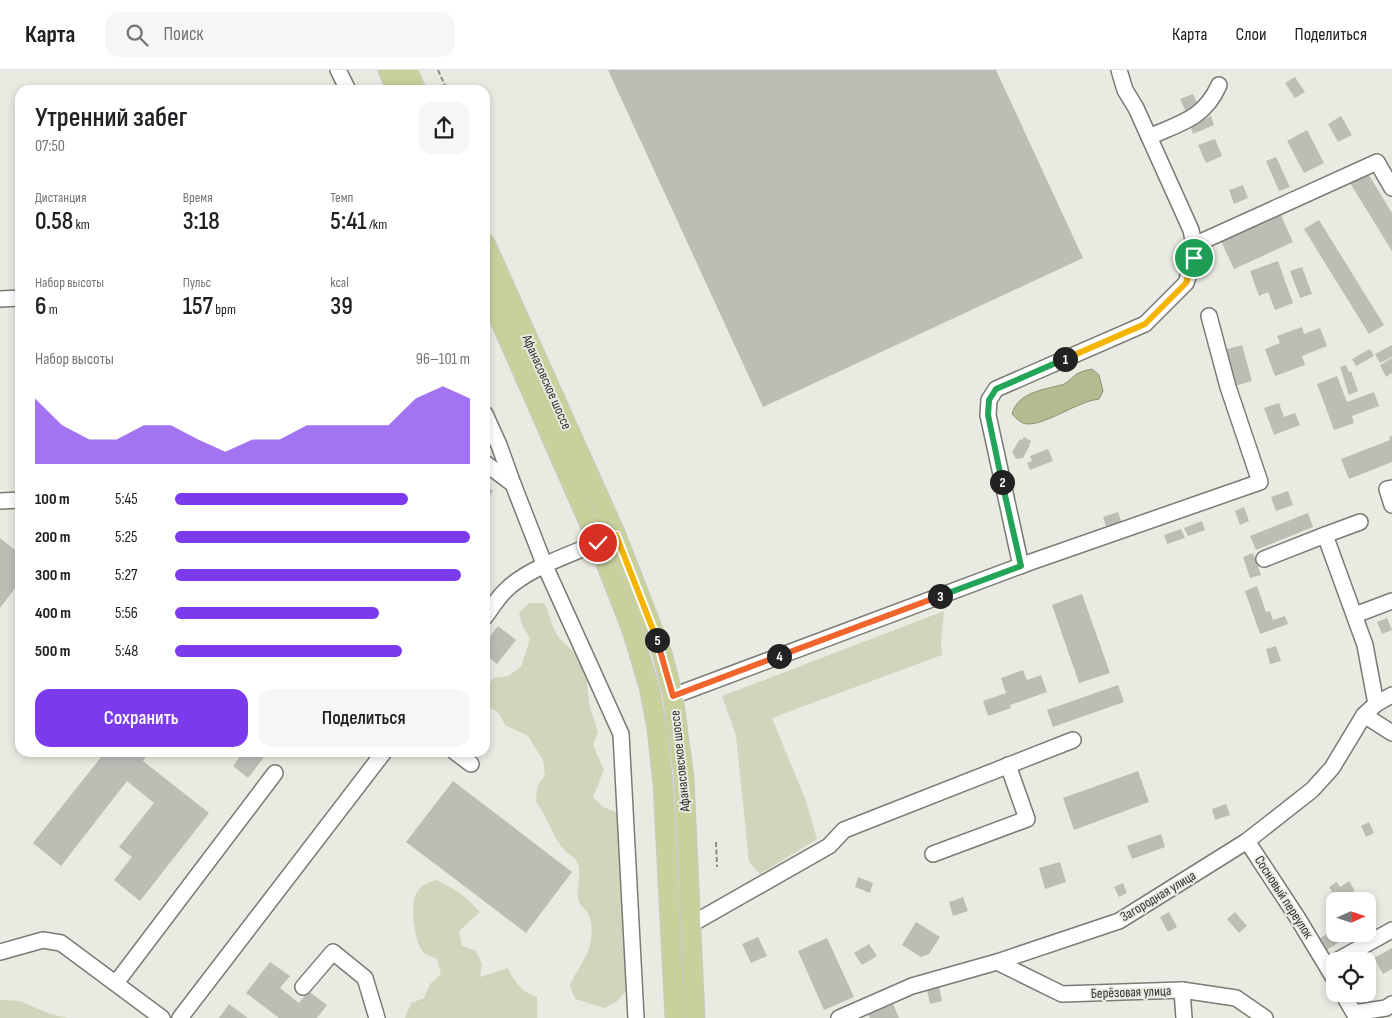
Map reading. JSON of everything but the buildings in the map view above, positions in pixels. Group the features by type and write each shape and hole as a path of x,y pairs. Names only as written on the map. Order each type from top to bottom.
{"main road":[{"path":"388,70 395,85"},
{"path":"407,70 414,85"},
{"name":"Афанасовское шоссе","path":"490,253 616,535 662,653 673,696 684,778 695,1018"},
{"name":"Афанасовское шоссе","path":"490,297 598,543 632,630 649,687 657,728 663,784 675,1018"}],"street":[{"path":"338,70 346,85"},
{"path":"1021,566 988,415 989,400 996,389 1145,324 1186,283 1194,258 1191,230 1126,90 1119,70"},
{"path":"1149,137 1198,115 1213,99 1219,85"},
{"path":"1194,245 1377,162 1392,188"},
{"path":"0,299 15,298"},
{"path":"673,696 1021,566 1260,482 1228,387 1209,316"},
{"path":"490,424 500,445 545,566 621,734 636,1018"},
{"path":"490,466 513,484"},
{"path":"1392,488 1387,489 1392,505"},
{"path":"0,500 15,500"},
{"path":"1264,559 1360,522"},
{"path":"490,610 504,592 518,580 616,535"},
{"path":"1326,535 1365,645 1376,704"},
{"path":"1354,615 1392,601"},
{"name":"Загородная улица","path":"839,1018 912,986 997,962 1119,921 1247,841 1312,790 1332,768 1364,715 1376,704 1392,695"},
{"path":"1364,715 1392,733"},
{"path":"690,925 829,846 844,830 1074,740"},
{"path":"180,1018 380,757"},
{"path":"462,757 471,764"},
{"path":"934,854 1027,819 1008,765"},
{"path":"116,983 275,773"},
{"name":"Сосновый переулок","path":"1247,841 1326,954"},
{"path":"1352,952 1392,930"},
{"path":"0,952 43,940 61,943 162,1018"},
{"path":"303,987 332,952 365,978 377,1018"},
{"name":"Берёзовая улица","path":"997,962 1062,994 1182,990 1236,998 1265,1018"},
{"path":"1182,990 1184,1018"},
{"path":"1348,1002 1354,1013 1386,1008 1392,1004"}],"path":[{"path":"438,70 445,85"},
{"path":"716,842 717,867"}],"shaded area":[{"path":"1092,369 1099,375 1103,391 1099,399 1081,404 1036,423 1023,423 1012,414 1015,407 1025,396 1063,384 1075,375"},
{"path":"529,603 544,603 557,634 585,660 589,704 598,732 593,745 604,770 593,797 603,807 616,812 626,823 630,861 637,874 635,982 616,1002 604,1008 575,999 570,985 589,949 591,925 590,917 579,902 579,869 577,862 565,851 536,802 537,787 545,775 543,760 528,736 505,725 498,712 490,708 490,682 494,678 508,676 521,667 530,639 523,627 519,613"},
{"path":"944,611 941,641 942,655 772,718 806,801 817,839 760,874 749,862 736,736 722,696"},
{"path":"436,880 460,893 480,912 459,931 462,946 476,951 482,964 480,977 508,968 519,986 537,997 537,1018 405,1018 411,1003 424,998 430,984 441,974 437,959 424,953 420,947 413,916 415,896 424,885"},
{"path":"0,1000 20,1001 50,1014 69,1018 0,1018"}],"route":[{"path":"598,543 616,535 662,653 673,696 1021,566 988,415 989,400 996,389 1145,324 1186,283 1194,258"}]}
